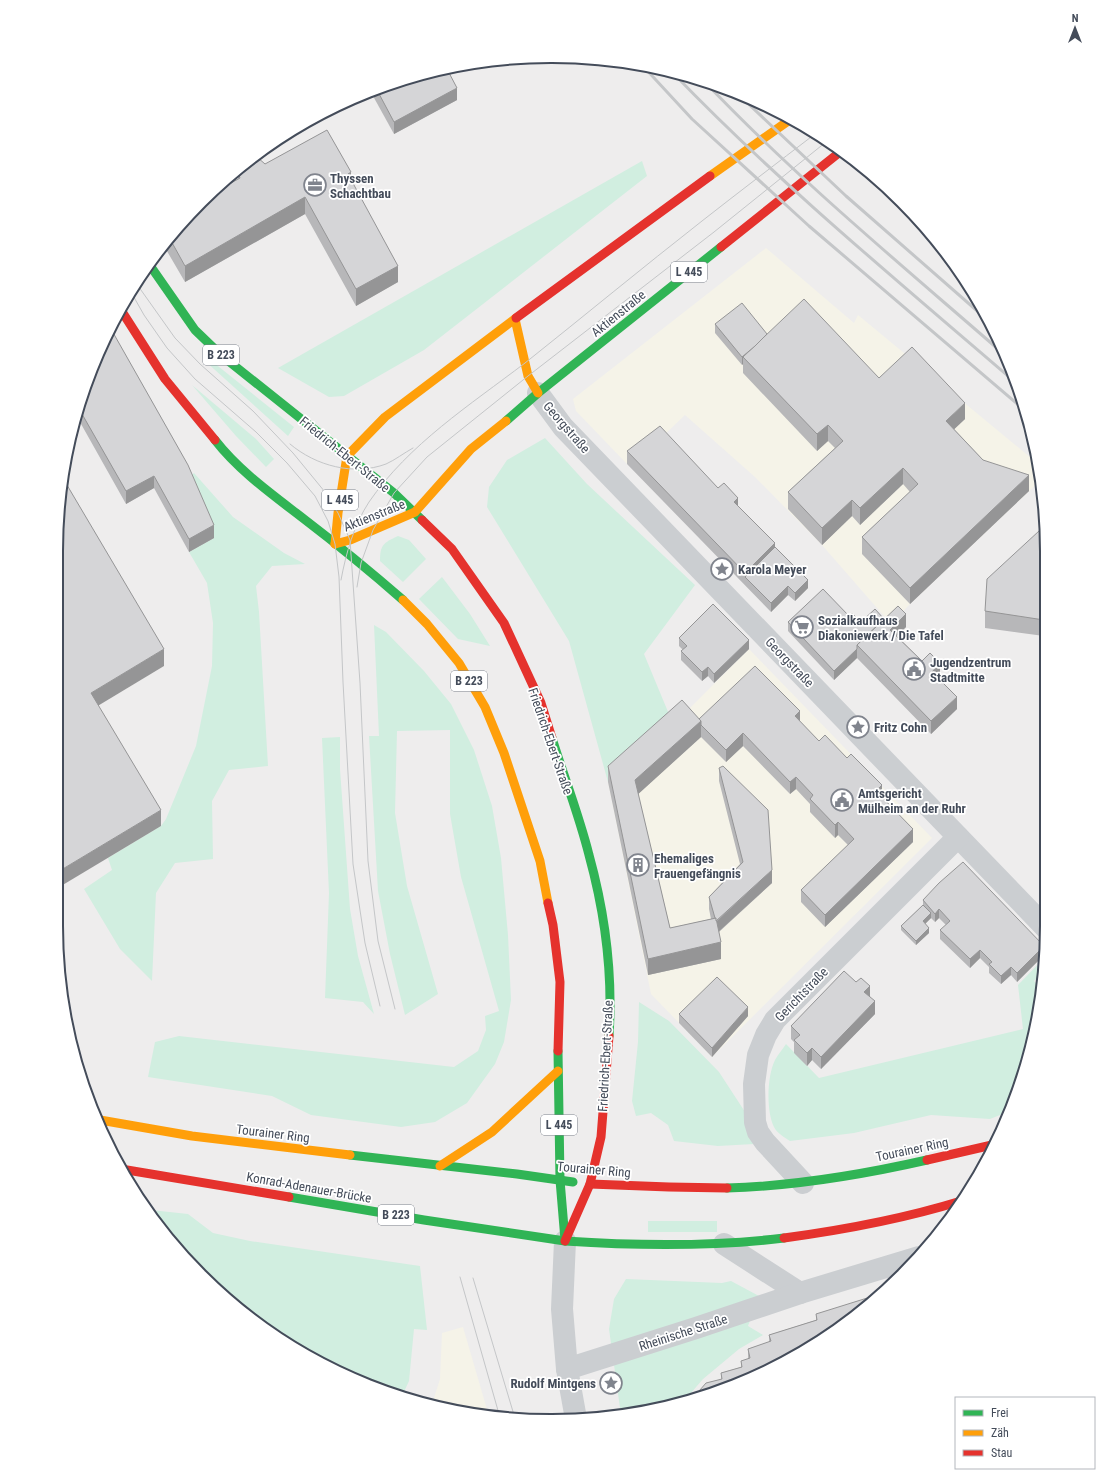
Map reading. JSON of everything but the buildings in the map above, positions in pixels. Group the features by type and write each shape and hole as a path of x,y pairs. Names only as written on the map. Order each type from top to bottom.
{"main road":[{"path":"347,456 385,417 668,206 785,122"},
{"name":"Aktienstraße","path":"347,456 339,505 335,544 350,540 415,512 471,450 538,393 836,155"},
{"name":"Friedrich-Ebert-Straße","path":"153,269 195,330 221,355 415,512 452,549 504,623 541,703 589,854 602,911 609,970 609,1030 601,1137 590,1184 565,1241"},
{"name":"Friedrich-Ebert-Straße","path":"124,314 165,378 226,453 268,491 361,563 426,624 459,663 488,714 504,753 540,860 553,925 560,982 558,1071 560,1180 565,1241"},
{"path":"515,320 528,376 538,393"},
{"path":"440,1166 492,1132 558,1071"},
{"name":"Tourainer Ring","path":"104,1121 192,1136 590,1184 673,1187 757,1186 803,1183 872,1172 988,1146"},
{"name":"Konrad-Adenauer-Brücke","path":"128,1170 424,1220 565,1241"},
{"path":"565,1241 631,1245 724,1244 762,1241 839,1230 933,1210 953,1203"}],"street":[{"name":"Georgstraße","path":"538,393 563,426 1040,922"},
{"name":"Gerichtstraße","path":"803,1183 765,1142 758,1132 755,1122 754,1084 758,1055 766,1035 775,1020 958,837"},
{"name":"Friedrich-Ebert-Straße","path":"565,1241 562,1309 567,1369 575,1413"},
{"path":"724,1244 800,1293"},
{"name":"Rheinische Straße","path":"567,1369 800,1293 907,1261"}],"shaded area":[{"path":"766,248 854,323 858,315 1031,458 1036,485 910,604 891,624 822,545 755,477 685,415 660,439 627,464 576,411 573,399"},
{"path":"749,649 932,838 712,1057 651,994 608,782 682,716"},
{"path":"463,1327 487,1410 456,1405 434,1399 440,1379 442,1333"}],"green space":[{"path":"642,161 647,176 424,350 344,396 329,397 278,368"},
{"path":"203,354 294,427 288,436 204,360"},
{"path":"192,385 256,439 274,459 266,467 236,436"},
{"path":"545,438 587,484 695,585 644,654 671,719 608,782 569,641 487,507 489,487 507,460"},
{"path":"194,473 233,517 284,553 305,564 272,566 256,586 259,612 268,766 229,770 212,801 213,859 175,863 156,893 152,981 120,949 84,889 112,870 108,858 161,826 166,819 196,746 212,666 213,623 207,583 189,552 214,538 188,478"},
{"path":"398,536 409,540 426,559 403,582 380,561 383,545"},
{"path":"442,577 470,614 490,646 458,639 419,599"},
{"path":"374,625 386,632 424,671 451,704 474,750 492,806 501,858 508,935 511,1000 504,1042 495,1064 467,1103 435,1122 401,1127 311,1115 272,1096 148,1077 155,1042 179,1036 454,1067 478,1051 486,1030 485,1016 499,1011 461,877 450,814 450,730 397,731 395,813 407,886 438,994 405,1015 390,954 378,891 369,736 379,736"},
{"path":"340,737 340,769 350,909 358,956 374,1014 363,1002 325,998 329,893 322,738"},
{"path":"1038,964 1037,978 1034,981 1037,984 1031,1021 1014,1083 1002,1114 990,1119 931,1115 854,1133 790,1141 775,1129 771,1120 768,1094 770,1075 775,1060 786,1044 819,1078 1023,1029 1018,985"},
{"path":"639,1002 669,1021 719,1072 747,1115 754,1144 718,1146 674,1141 668,1125 651,1113 636,1116 632,1101 638,1042"},
{"path":"155,1210 188,1214 213,1233 250,1241 420,1266 427,1330 414,1329 409,1381 404,1391 365,1377 335,1364 280,1332 229,1293 206,1271 184,1248"},
{"path":"648,1221 717,1221 717,1232 648,1232"},
{"path":"626,1279 722,1283 731,1281 759,1296 748,1326 763,1335 739,1349 703,1379 691,1393 647,1405 620,1409 609,1329 614,1299"}],"tram line":[{"path":"341,580 351,540 359,520 369,502 385,481 421,444 441,426 525,363 657,256 811,137"},
{"path":"357,587 361,563 373,530 394,493 427,457 528,376 714,232 823,145"},
{"path":"140,288 175,338 200,364 253,411 293,453 325,492 338,513 350,540 360,683 368,861 378,941 395,1009"},
{"path":"134,297 144,315 167,348 195,379 256,432 287,463 315,496 328,521 335,544 339,577 353,864 365,943 380,1006"},
{"path":"290,444 311,458 336,467 348,469 361,469 386,464 413,448"},
{"path":"460,1277 498,1411"},
{"path":"473,1278 513,1412"}],"railway":[{"path":"649,73 692,119 809,226 1017,403"},
{"path":"681,81 714,115 841,232 1007,375"},
{"path":"713,91 813,187 995,346"},
{"path":"750,105 846,196 977,311"}],"traffic: fast":[{"path":"506,421 538,393 721,247"},
{"path":"153,269 195,330 221,355 394,493 422,520"},
{"path":"215,440 224,451 257,482 367,569 403,600"},
{"path":"552,738 581,825 595,877 609,967 609,1036"},
{"path":"558,1051 560,1180 565,1240"},
{"path":"350,1155 517,1174 573,1182"},
{"path":"727,1188 778,1185 828,1179 927,1160"},
{"path":"289,1197 424,1220 565,1241"},
{"path":"565,1241 674,1245 729,1243 784,1238"}],"traffic: slow":[{"path":"710,176 786,123"},
{"path":"335,544 338,513 347,456 385,417 516,318"},
{"path":"515,319 528,376 538,393"},
{"path":"335,544 350,540 415,512 471,449 506,421"},
{"path":"403,600 427,624 459,663 485,707 504,753 540,861 548,903"},
{"path":"440,1166 492,1132 558,1071"},
{"path":"104,1121 192,1136 350,1155"}],"traffic: jam":[{"path":"721,247 836,155"},
{"path":"516,318 710,176"},
{"path":"124,315 165,379 215,440"},
{"path":"422,520 452,549 504,623 541,703 552,738"},
{"path":"548,903 553,925 560,982 558,1051"},
{"path":"565,1241 590,1184 601,1137 609,1036"},
{"path":"927,1160 988,1146"},
{"path":"128,1170 289,1197"},
{"path":"590,1184 727,1188"},
{"path":"784,1238 873,1223 954,1203"}],"place":[{"name":"Thyssen Schachtbau","path":"315,185"},
{"name":"Karola Meyer","path":"722,569"},
{"name":"Sozialkaufhaus Diakoniewerk / Die Tafel","path":"802,627"},
{"name":"Jugendzentrum Stadtmitte","path":"914,669"},
{"name":"Fritz Cohn","path":"858,727"},
{"name":"Amtsgericht Mülheim an der Ruhr","path":"842,800"},
{"name":"Ehemaliges Frauengefängnis","path":"638,865"},
{"name":"Rudolf Mintgens","path":"611,1383"}]}
